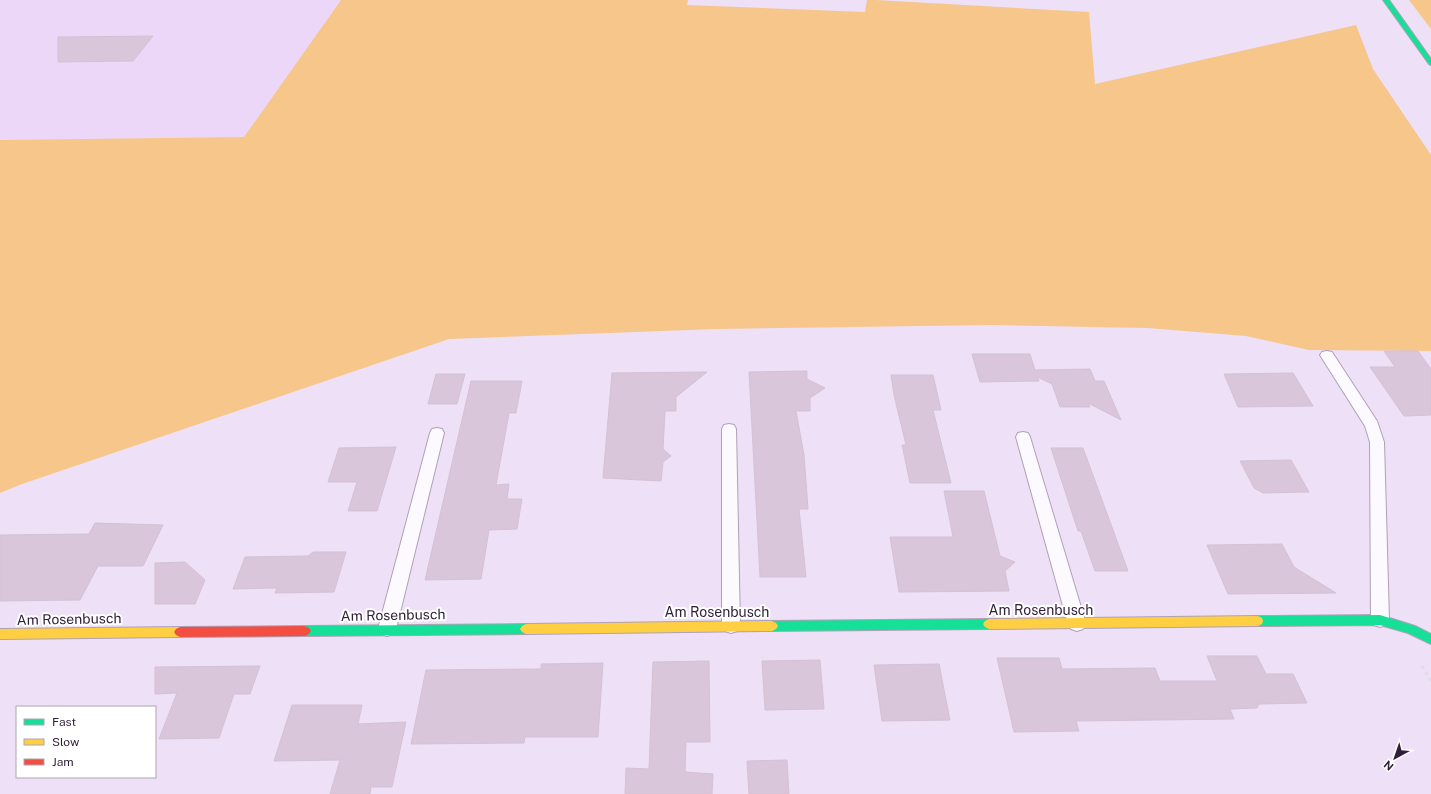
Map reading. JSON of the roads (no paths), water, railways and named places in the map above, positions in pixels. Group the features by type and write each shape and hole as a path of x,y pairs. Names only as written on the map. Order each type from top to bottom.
{"street":[{"path":"1386,0 1431,62"},
{"name":"Am Rosenbusch","path":"0,634 1380,620 1411,630 1431,639"}],"lane":[{"path":"1327,355 1372,425 1377,442 1380,620"},
{"path":"729,428 731,626"},
{"path":"387,629 437,433"},
{"path":"1023,437 1077,624"}]}
